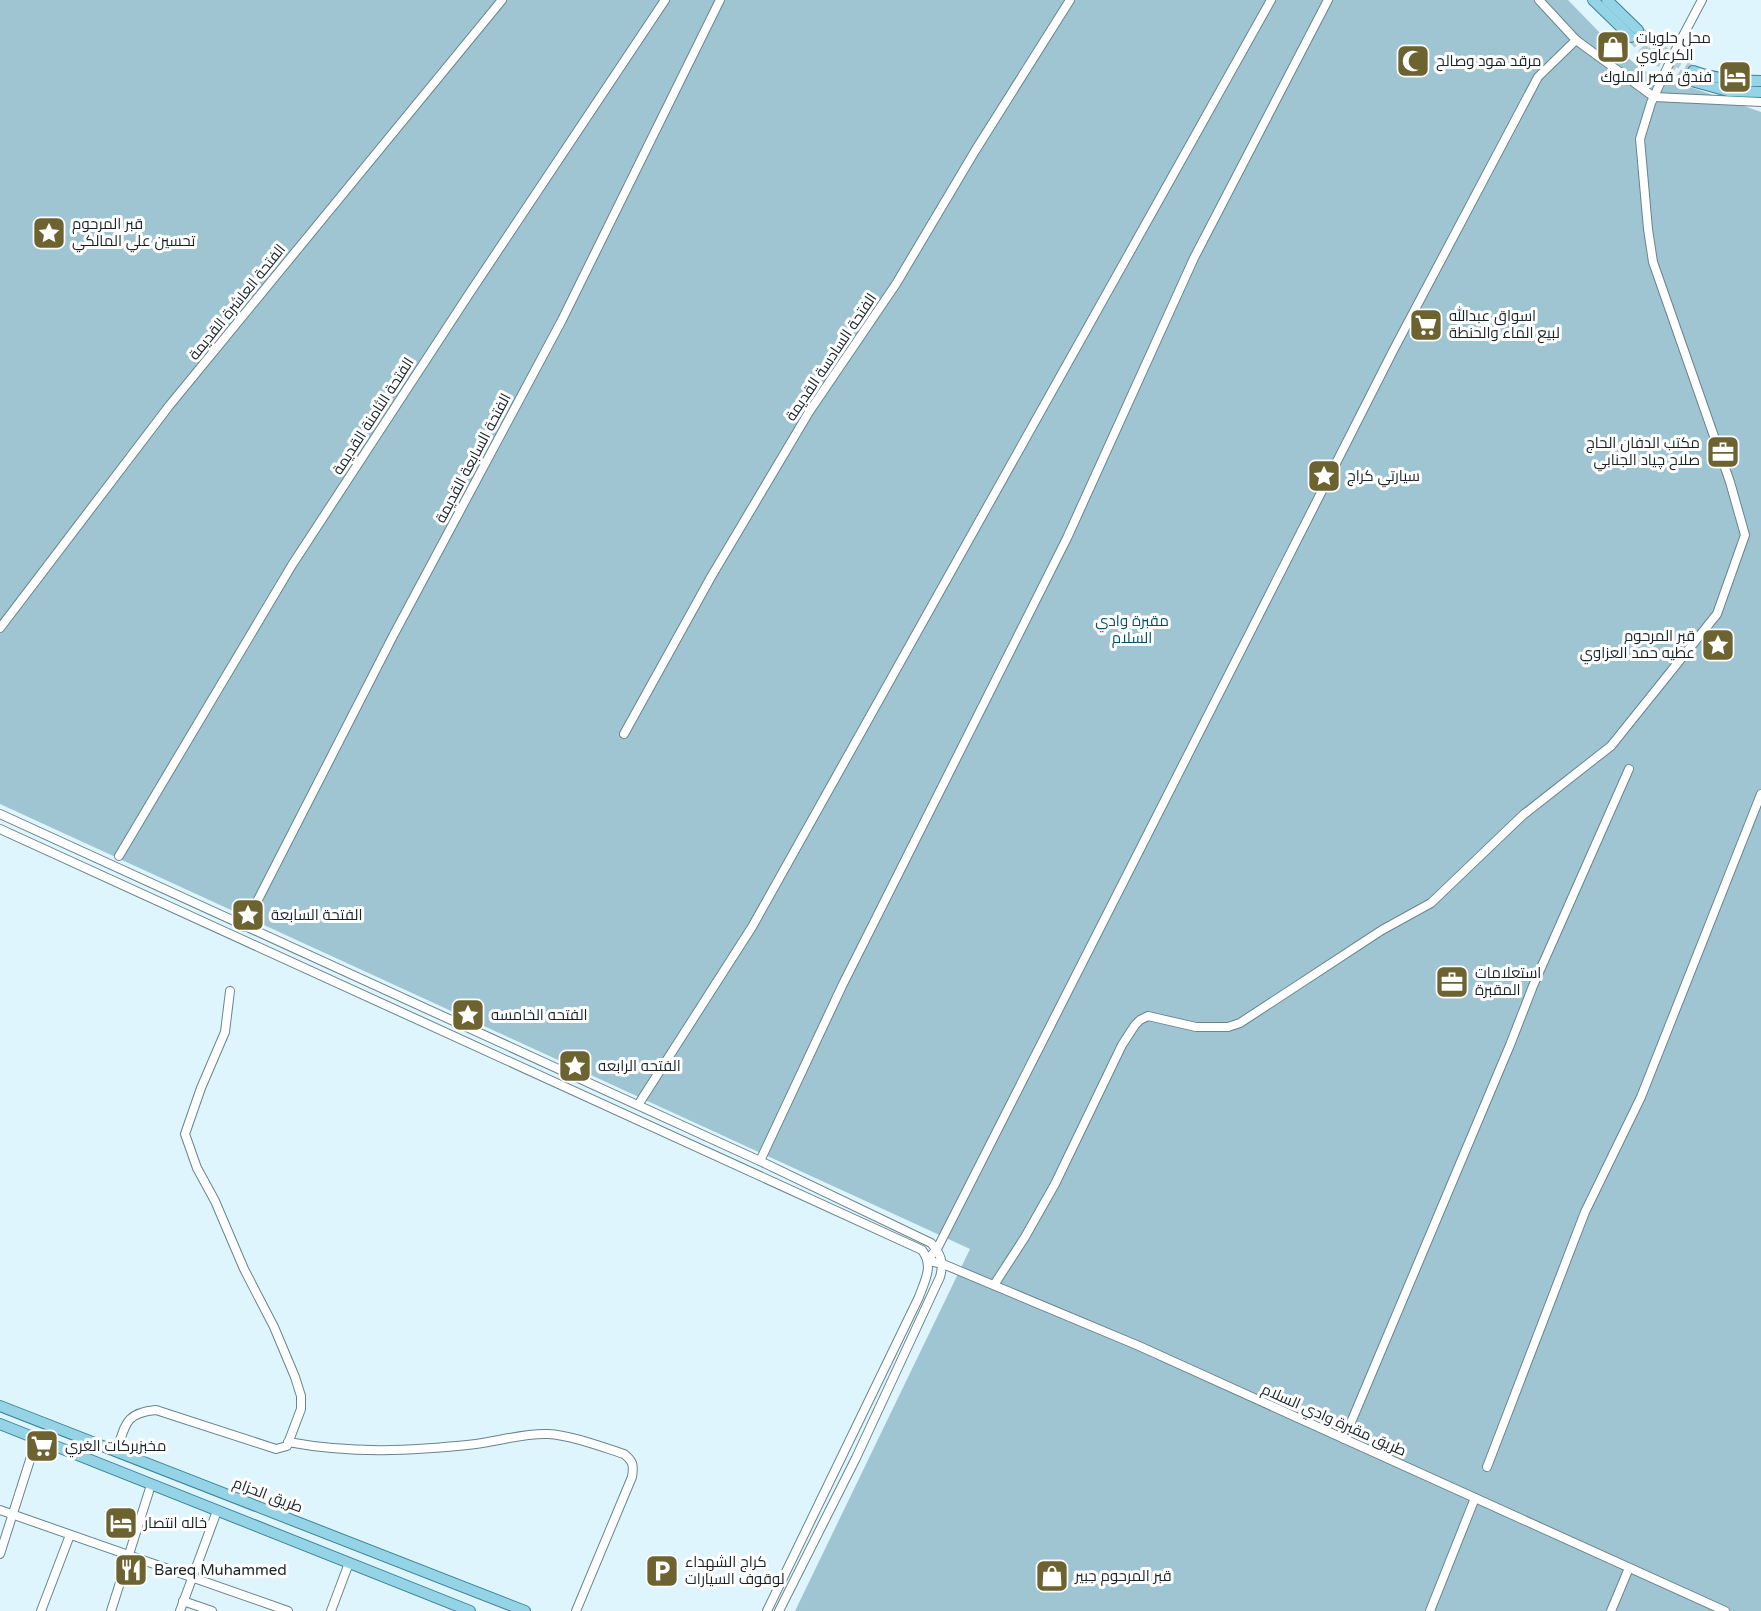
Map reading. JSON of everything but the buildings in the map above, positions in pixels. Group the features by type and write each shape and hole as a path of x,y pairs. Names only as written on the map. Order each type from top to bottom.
{"main road":[{"path":"1593,0 1634,34 1607,0"},
{"path":"1761,81 1690,76 1728,91 1761,92"},
{"name":"طريق الحزام","path":"0,1406 525,1611"},
{"path":"0,1424 398,1583 448,1607 470,1611"},
{"path":"100,1464 108,1457 108,1451 104,1447"},
{"path":"153,1485 153,1476 162,1470"},
{"path":"370,1572 377,1569 380,1563 379,1556 374,1552"},
{"path":"398,1583 395,1577 397,1570 402,1566 409,1566"}],"street":[{"name":"الفتحة العاشرة القديمة","path":"0,628 169,406 502,0"},
{"name":"الفتحة الثامنة القديمة","path":"119,856 292,566 469,294 665,0"},
{"name":"الفتحة السابعة القديمة","path":"244,927 393,636 562,320 720,0"},
{"name":"الفتحة السادسة القديمة","path":"624,734 711,577 808,412 896,284 975,151 1070,0"},
{"path":"638,1105 752,927 1271,0"},
{"path":"760,1161 842,986 1067,538 1194,258 1328,0"},
{"path":"1539,0 1576,39 1654,97 1761,102"},
{"path":"994,1285 1041,1210 1122,1045 1140,1020 1148,1016 1196,1027 1228,1026 1240,1023 1382,930 1431,903 1523,814 1611,746 1717,614 1745,535 1730,482 1653,262 1640,139 1654,97 1702,0"},
{"path":"928,1260 937,1249 1394,349 1515,119 1538,77 1576,39"},
{"path":"1344,1439 1434,1228 1533,986 1629,769"},
{"path":"1487,1467 1585,1212 1641,1097 1761,794"},
{"path":"0,814 760,1161 924,1238 937,1249 943,1264 940,1277 849,1474 779,1611"},
{"path":"0,829 922,1250 928,1260 928,1274 919,1297 767,1611"},
{"path":"116,1452 128,1420 141,1411 156,1410 276,1449 287,1446 301,1409 301,1396 295,1377 274,1327 244,1269 185,1134 201,1088 225,1032 230,991"},
{"path":"427,1023 431,1016 430,1011"},
{"path":"449,1033 449,1028 455,1022"},
{"path":"653,1126 658,1119 658,1114"},
{"path":"679,1138 681,1131 686,1128"},
{"name":"طريق مقبرة وادي السلام","path":"928,1260 943,1264 1129,1342 1725,1611"},
{"path":"288,1442 325,1449 370,1451 451,1447 527,1434 551,1434 624,1454 632,1460 634,1467 632,1477 576,1611"},
{"path":"0,1554 38,1438"},
{"path":"844,1452 848,1457 856,1458"},
{"path":"837,1468 845,1469 849,1474"},
{"path":"111,1611 153,1485"},
{"path":"1430,1611 1475,1498"},
{"path":"0,1510 288,1611"},
{"path":"180,1611 217,1511"},
{"path":"41,1611 70,1535"},
{"path":"331,1611 349,1563"},
{"path":"1611,1611 1629,1568"},
{"path":"183,1601 212,1611"}],"green space":[{"name":"مقبرة وادي السلام","path":"0,0 1568,0 1603,36 1642,70 1761,112 1761,1611 795,1611 970,1249 0,804"}],"tunnel":[{"path":"1638,30 1674,60 1693,71"},
{"path":"1631,37 1653,58 1688,80"}],"place":[{"name":"محل حلويات الكرعاوي","path":"1613,47"},
{"name":"مرقد هود وصالح","path":"1413,61"},
{"name":"فندق قصر الملوك","path":"1735,77"},
{"name":"قبر المرحوم تحسين علي المالكي","path":"49,233"},
{"name":"اسواق عبدالله لبيع الماء والحنطة","path":"1426,325"},
{"name":"مكتب الدفان الحاج صلاح چياد الجنابي","path":"1723,452"},
{"name":"سيارتي كراج","path":"1324,476"},
{"name":"قبر المرحوم عطيه حمد العزاوي","path":"1718,645"},
{"name":"الفتحة السابعة","path":"248,915"},
{"name":"استعلامات المقبرة","path":"1452,982"},
{"name":"الفتحه الخامسه","path":"468,1015"},
{"name":"الفتحه الرابعه","path":"575,1066"},
{"name":"مخبزبركات الغري","path":"42,1446"},
{"name":"خاله انتصار","path":"121,1523"},
{"name":"Bareq Muhammed","path":"131,1570"},
{"name":"كراج الشهداء لوقوف السيارات","path":"662,1571"},
{"name":"قبر المرحوم جبير","path":"1052,1576"}]}
